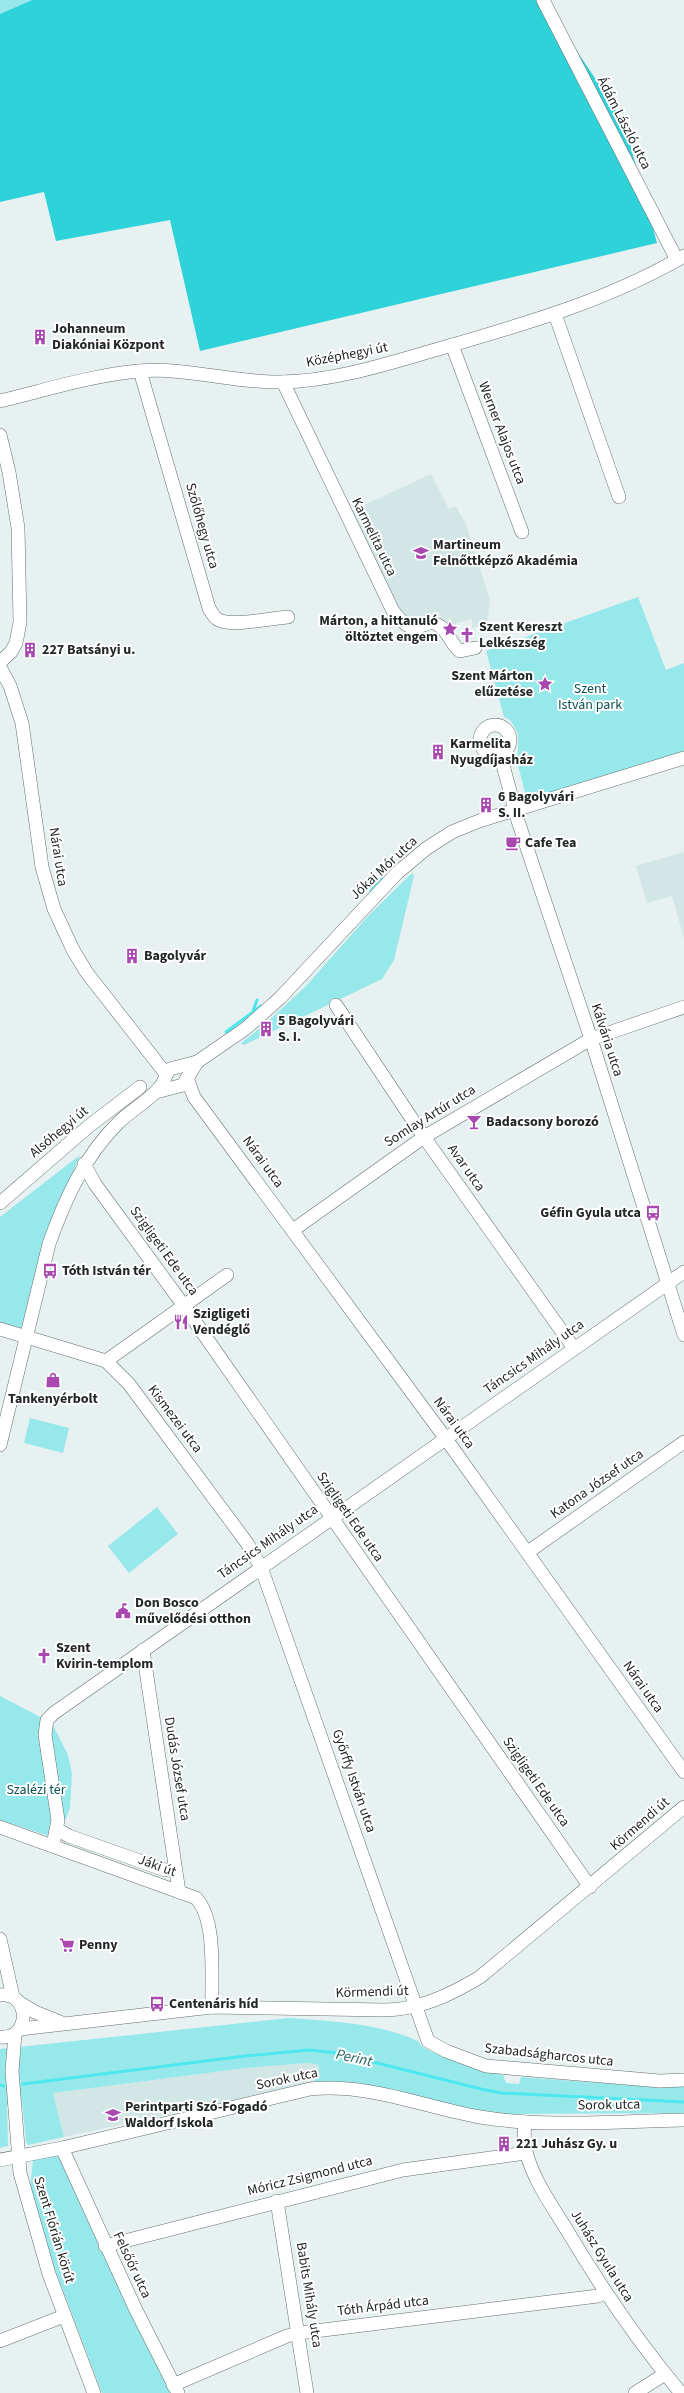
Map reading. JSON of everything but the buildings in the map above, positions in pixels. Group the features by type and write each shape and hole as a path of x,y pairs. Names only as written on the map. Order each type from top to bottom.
{"street":[{"name":"Ádám László utca","path":"543,0 680,258"},
{"name":"Középhegyi út","path":"0,401 105,376 140,371 182,373 251,382 283,382 356,372 555,314 618,289 680,258"},
{"path":"555,314 619,497"},
{"name":"Werner Alajos utca","path":"452,345 522,532"},
{"name":"Szőlőhegy utca","path":"140,371 209,608 213,615 219,620 232,622 288,617"},
{"name":"Karmelita utca","path":"283,382 379,586 397,615 408,627 416,628 432,623 438,624 460,651 475,648"},
{"path":"0,435 9,472 18,528 20,622 16,643 11,652 0,662"},
{"name":"Nárai utca","path":"0,667 10,686 22,723 42,867 49,897 61,926 87,973 133,1032 171,1071"},
{"name":"Kálvária utca","path":"500,754 516,810 591,1039 684,1335"},
{"name":"Jókai Mór utca","path":"171,1071 197,1062 262,1015 384,886 427,848 452,832 479,821 684,758"},
{"name":"Avar utca","path":"336,1005 424,1136 574,1348"},
{"name":"Somlay Artúr utca","path":"293,1230 424,1136 591,1039 684,1007"},
{"name":"Jókai Mór utca","path":"182,1082 197,1062"},
{"path":"0,1445 2,1427 27,1337 49,1244 61,1212 84,1164 96,1147 120,1121 156,1092 171,1071 185,1069 182,1082"},
{"path":"171,1071 169,1083 182,1082"},
{"path":"156,1092 182,1082"},
{"name":"Nárai utca","path":"182,1082 293,1230 446,1439 684,1772"},
{"name":"Alsóhegyi út","path":"0,1203 89,1126 140,1087"},
{"name":"Szigligeti Ede utca","path":"84,1164 95,1184 184,1306 590,1887"},
{"path":"667,1284 684,1272"},
{"path":"106,1361 227,1275"},
{"name":"Táncsics Mihály utca","path":"58,1830 58,1820 45,1735 47,1720 261,1566 446,1439 667,1284"},
{"name":"Kismezei utca","path":"0,1329 106,1361 134,1390 247,1543 261,1566"},
{"name":"Katona József utca","path":"528,1552 684,1442"},
{"name":"Győrffy István utca","path":"261,1566 416,2007"},
{"name":"Dudás József utca","path":"143,1650 179,1892"},
{"name":"Körmendi út","path":"0,2037 17,2032 65,2023 212,2007 384,2010 416,2007 458,1989 480,1977 590,1887 684,1807"},
{"name":"Jáki út","path":"0,1827 196,1898 203,1905 207,1914 212,2007"},
{"path":"53,1845 58,1830"},
{"name":"Jáki út","path":"58,1830 165,1870"},
{"name":"Szent Flórián körút","path":"0,1939 17,2000 25,2015 17,2032 11,2063 18,2155 32,2217 64,2316 94,2393"},
{"path":"0,1995 17,2000"},
{"name":"Körmendi út","path":"17,2000 35,2012 65,2023"},
{"name":"Szabadságharcos utca","path":"416,2007 419,2022 428,2041 477,2064 550,2073 660,2081 684,2080"},
{"name":"Szent Flórián körút","path":"0,2040 11,2063"},
{"name":"Sorok utca","path":"0,2160 18,2155 62,2148 310,2089 331,2087 353,2088 391,2095 479,2116 526,2122 684,2120"},
{"name":"Juhász Gyula utca","path":"526,2122 526,2153 534,2176 605,2292 665,2374 681,2393"},
{"name":"Felsőőr utca","path":"62,2148 105,2246 175,2389"},
{"name":"Móricz Zsigmond utca","path":"105,2246 403,2170 526,2153"},
{"name":"Babits Mihály utca","path":"277,2201 299,2333 307,2393"},
{"name":"Tóth Árpád utca","path":"175,2389 287,2336 299,2333 598,2296 605,2292"},
{"path":"0,2341 64,2316"},
{"path":"635,2393 665,2374"}],"shaded area":[{"path":"32,0 543,0 624,122 657,243 200,351 170,220 56,241 44,192 0,202 0,14"},
{"name":"Martineum Felnőttképző Akadémia","path":"431,474 449,509 456,506 466,524 490,600 487,624 472,628 472,619 444,627 440,616 410,625 393,605 347,513"},
{"path":"684,852 684,938 672,896 647,903 636,866"},
{"name":"Perintparti Szó-Fogadó Waldorf Iskola","path":"307,2063 319,2065 319,2079 315,2083 64,2137 53,2093 246,2068"}],"green space":[{"path":"0,0 32,0 0,14"},
{"name":"Szent István park","path":"638,597 666,670 684,663 684,751 527,800 516,758 518,751 518,733 510,720 504,717 486,651"},
{"path":"412,873 414,876 394,960 382,979 244,1045 241,1043 265,1024 305,987 369,915"},
{"path":"80,1155 41,1248 25,1332 0,1325 0,1217"},
{"path":"30,1418 69,1428 63,1453 24,1443"},
{"path":"157,1507 178,1534 129,1573 108,1546"},
{"name":"Szalézi tér","path":"0,1696 52,1723 68,1755 72,1773 70,1808 58,1839 0,1820"},
{"path":"289,2018 369,2026 401,2034 417,2040 421,2045 429,2050 449,2059 485,2071 503,2075 506,2083 519,2084 521,2077 601,2083 684,2085 684,2113 511,2114 472,2109 360,2084 315,2083 315,2079 319,2078 319,2065 307,2063 246,2068 53,2093 64,2137 28,2145 26,2142 22,2101 7,2105 8,2146 0,2148 0,2049"},
{"path":"58,2153 173,2393 102,2393 45,2243 30,2187 33,2160"}],"waterway":[{"path":"371,891 382,879"},
{"path":"252,1014 257,1000"},
{"path":"226,1032 261,1006"},
{"name":"Perint","path":"23,2084 245,2056 309,2050 337,2053 501,2093 684,2102"},
{"name":"Perint","path":"0,2085 4,2086"}],"place":[{"name":"Johanneum Diakóniai Központ","path":"40,337"},
{"name":"Martineum Felnőttképző Akadémia","path":"421,553"},
{"name":"Márton, a hittanuló öltöztet engem","path":"450,629"},
{"name":"Szent Kereszt Lelkészség","path":"467,635"},
{"name":"227 Batsányi u.","path":"30,650"},
{"name":"Szent Márton elűzetése","path":"545,684"},
{"name":"Karmelita Nyugdíjasház","path":"438,752"},
{"name":"6 Bagolyvári S. II.","path":"486,805"},
{"name":"Cafe Tea","path":"513,843"},
{"name":"Bagolyvár","path":"132,956"},
{"name":"5 Bagolyvári S. I.","path":"266,1029"},
{"name":"Badacsony borozó","path":"474,1122"},
{"name":"Géfin Gyula utca","path":"653,1213"},
{"name":"Tóth István tér","path":"50,1271"},
{"name":"Szigligeti Vendéglő","path":"181,1322"},
{"name":"Tankenyérbolt","path":"53,1380"},
{"name":"Don Bosco művelődési otthon","path":"123,1611"},
{"name":"Szent Kvirin-templom","path":"44,1656"},
{"name":"Penny","path":"67,1945"},
{"name":"Centenáris híd","path":"157,2004"},
{"name":"Perintparti Szó-Fogadó Waldorf Iskola","path":"113,2115"},
{"name":"221 Juhász Gy. u","path":"504,2144"}]}
